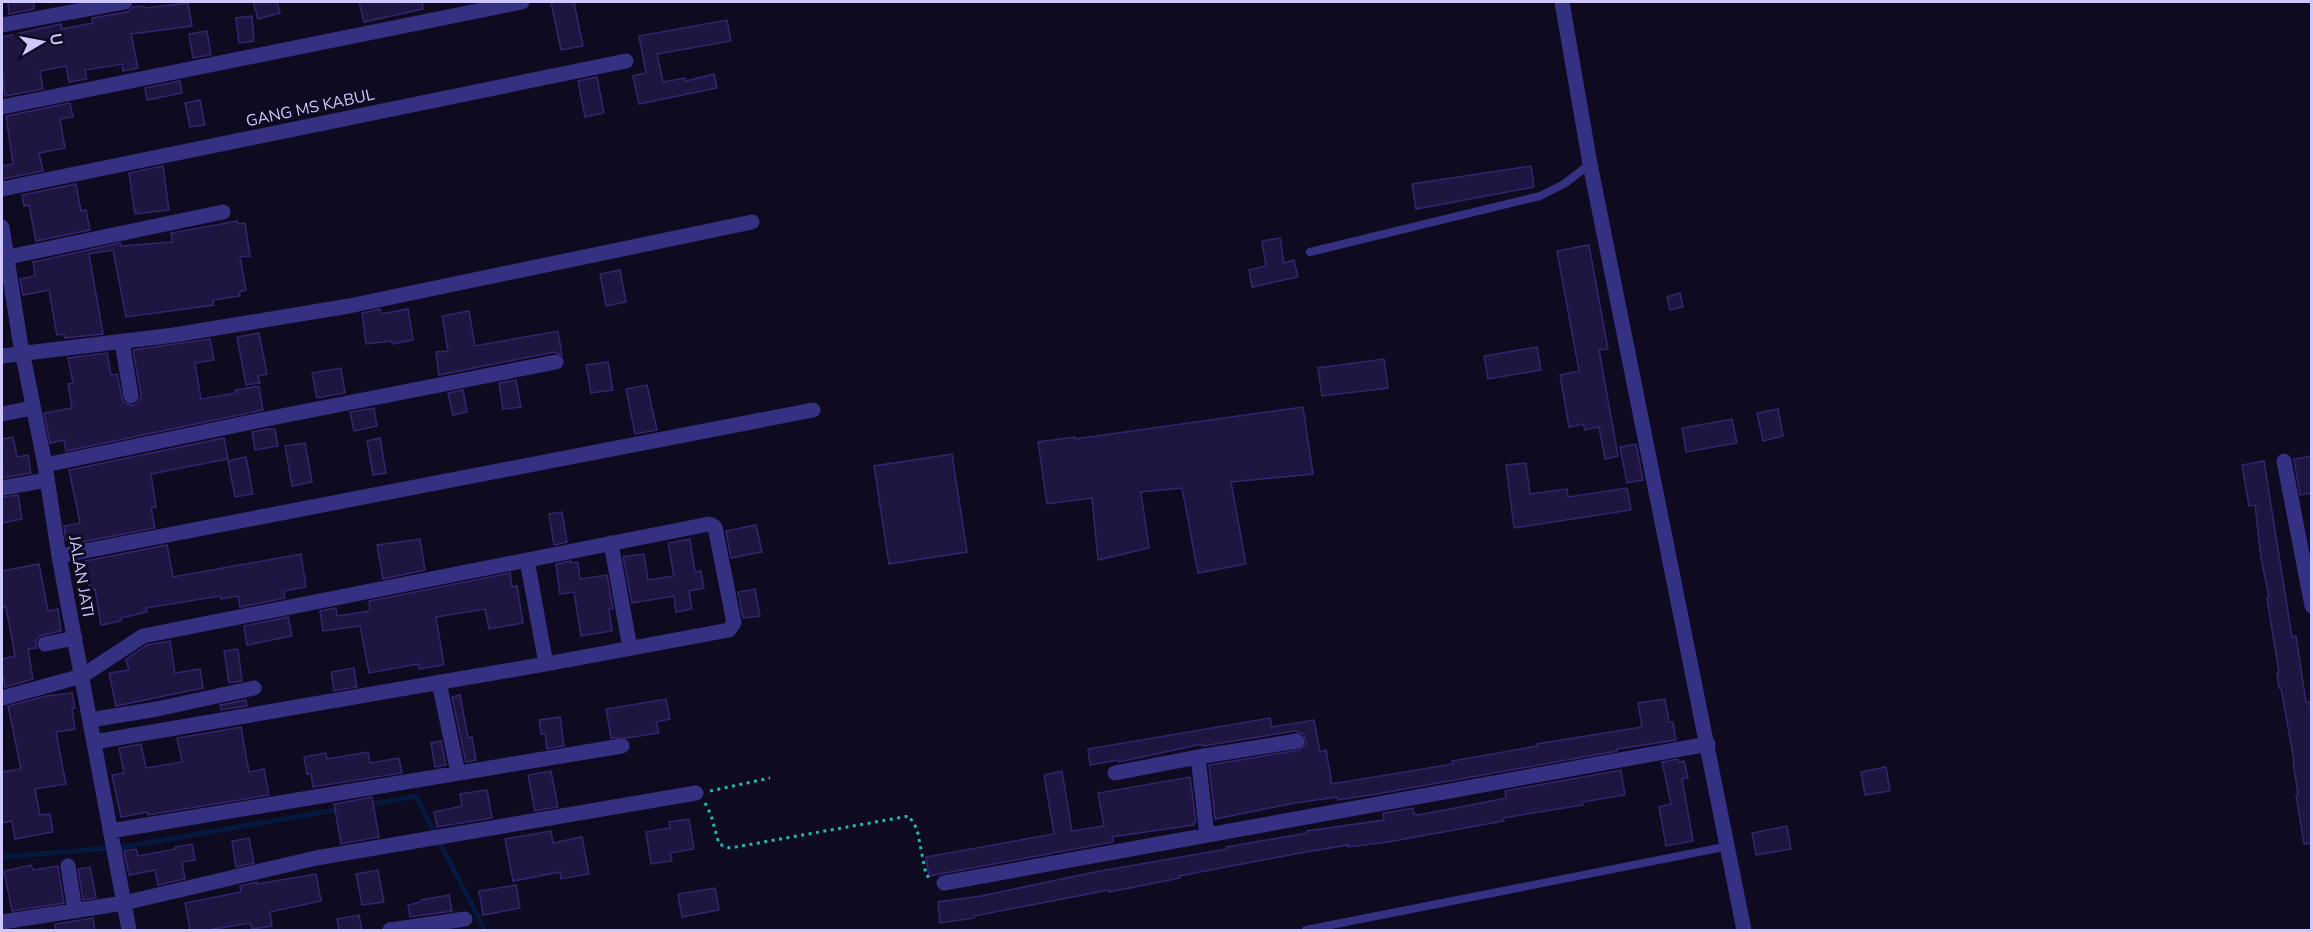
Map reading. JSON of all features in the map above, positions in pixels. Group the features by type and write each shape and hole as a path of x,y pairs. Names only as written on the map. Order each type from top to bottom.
{"street":[{"path":"2,25 125,2"},
{"path":"2,107 522,2"},
{"path":"1562,2 1590,164 1729,846 1744,930"},
{"name":"GANG MS KABUL","path":"2,189 626,61"},
{"path":"8,257 223,212"},
{"path":"2,356 122,342 349,306 752,222"},
{"name":"JALAN JATI","path":"2,227 59,556 129,930"},
{"path":"122,342 131,396"},
{"path":"2,488 46,473 256,421 556,362"},
{"path":"2,414 33,408"},
{"path":"59,556 813,410"},
{"path":"2284,461 2312,606"},
{"path":"2,698 82,676 144,636 709,524 715,527 734,623 729,630 94,742"},
{"path":"611,543 630,648"},
{"path":"527,560 546,664"},
{"path":"45,644 75,638"},
{"path":"439,682 458,773"},
{"path":"90,720 156,709 254,688"},
{"path":"1115,773 1297,741"},
{"path":"944,883 1708,744"},
{"path":"111,836 458,773 622,746"},
{"path":"1198,757 1207,835"},
{"path":"2,922 123,903 316,858 696,793"},
{"path":"68,866 75,911"},
{"path":"390,930 465,919"}],"lane":[{"path":"1310,252 1540,196 1564,184 1590,164"},
{"path":"1306,930 1729,846"}],"path":[{"path":"696,793 770,778"},
{"path":"696,793 705,803 711,815 719,844 725,848 909,816 917,829 926,874 932,880 944,883"}],"building":[{"path":"8,2 34,2 34,9 9,14"},
{"path":"253,2 277,2 280,13 258,19"},
{"path":"359,2 422,2 423,9 364,22"},
{"path":"551,2 574,2 583,46 561,50"},
{"path":"188,3 192,26 131,34 138,68 123,71 122,64 85,70 87,79 69,82 66,66 40,71 43,89 5,96 2,37 61,24 62,29 93,23 92,18 127,12 133,7"},
{"path":"252,16 254,41 239,43 236,18"},
{"path":"727,20 731,41 657,54 663,82 685,78 686,81 714,74 717,88 639,104 633,76 646,73 639,36"},
{"path":"207,31 211,55 193,58 189,34"},
{"path":"597,77 604,113 585,117 578,81"},
{"path":"180,81 182,93 147,100 145,88"},
{"path":"200,100 205,125 190,127 185,103"},
{"path":"70,103 73,117 60,119 65,148 39,153 43,171 2,179 2,166 13,164 6,116"},
{"path":"163,166 169,210 135,214 129,173"},
{"path":"1531,166 1534,187 1416,209 1412,184"},
{"path":"76,184 81,211 86,210 90,230 36,241 29,205 24,206 22,195"},
{"path":"237,221 238,224 245,223 250,256 240,257 246,290 239,292 240,296 213,300 214,305 126,317 113,250 89,254 103,334 65,338 64,334 57,335 49,290 23,295 20,279 35,276 33,262 120,243 121,246 172,242 171,233"},
{"path":"1280,238 1284,263 1294,260 1298,277 1252,287 1249,270 1266,266 1262,241"},
{"path":"1589,245 1608,349 1599,350 1618,456 1605,459 1599,427 1585,430 1583,424 1569,427 1560,375 1579,371 1557,251"},
{"path":"620,270 626,302 606,306 600,274"},
{"path":"1680,293 1683,307 1670,310 1667,297"},
{"path":"380,309 381,314 408,309 413,340 392,344 392,341 366,344 362,313"},
{"path":"469,311 475,346 558,331 562,355 554,352 439,375 436,352 448,351 442,316"},
{"path":"259,333 267,374 258,376 260,383 246,385 237,337"},
{"path":"210,339 214,360 195,363 201,399 236,393 235,390 259,386 263,410 66,451 64,440 50,443 44,413 72,408 68,384 73,383 68,358 107,353 111,375 117,374 123,402 132,406 138,403 141,395 133,350"},
{"path":"1537,347 1541,370 1488,379 1484,356"},
{"path":"1384,359 1388,388 1322,396 1318,368"},
{"path":"608,362 613,390 591,393 586,365"},
{"path":"341,368 345,393 317,398 312,373"},
{"path":"516,380 521,407 503,409 499,383"},
{"path":"647,385 657,430 635,434 626,389"},
{"path":"463,390 467,412 453,415 448,393"},
{"path":"1303,407 1313,474 1231,482 1246,564 1198,573 1182,488 1141,492 1149,548 1098,560 1092,498 1047,504 1038,442 1075,437 1075,439"},
{"path":"374,408 377,426 354,431 350,412"},
{"path":"1778,409 1783,436 1763,441 1757,413"},
{"path":"1732,419 1737,443 1686,452 1682,428"},
{"path":"275,429 278,446 255,450 252,432"},
{"path":"13,437 17,457 28,455 31,473 2,478 2,439"},
{"path":"224,438 228,459 151,474 156,507 151,508 155,528 82,542 81,537 66,540 64,526 80,523 69,470"},
{"path":"380,438 386,473 373,475 367,441"},
{"path":"305,443 312,482 292,486 285,446"},
{"path":"1636,444 1643,480 1627,483 1620,447"},
{"path":"952,454 967,552 889,564 874,466"},
{"path":"2312,456 2312,493 2300,495 2294,459"},
{"path":"246,457 253,494 235,497 228,461"},
{"path":"2264,461 2292,637 2296,636 2306,702 2309,702 2312,715 2312,843 2304,844 2296,795 2298,794 2294,761 2281,688 2279,688 2277,673 2279,673 2255,505 2249,506 2242,465"},
{"path":"1526,463 1530,494 1567,489 1568,497 1627,488 1631,510 1514,528 1506,465"},
{"path":"18,495 22,519 2,523 2,497"},
{"path":"562,512 567,542 554,545 549,514"},
{"path":"756,525 762,552 731,558 726,531"},
{"path":"420,539 425,570 383,579 377,545"},
{"path":"690,539 695,572 701,571 704,588 689,591 692,609 676,612 674,596 632,603 623,557 644,554 648,580 674,576 668,543"},
{"path":"167,545 173,577 301,554 306,587 284,591 285,598 240,607 238,596 221,599 220,596 146,608 147,612 101,625 95,589 90,590 85,561"},
{"path":"571,561 571,563 578,562 580,579 607,575 613,609 609,609 612,631 581,636 574,592 560,594 556,564"},
{"path":"39,564 48,611 58,609 61,631 39,636 36,648 28,649 33,679 5,687 2,677 2,659 15,656 6,607 2,608 2,571"},
{"path":"510,573 512,587 517,586 523,623 489,629 485,609 436,617 444,665 419,669 418,664 369,673 360,626 323,631 320,611 336,608 337,616 370,611 369,601"},
{"path":"755,589 760,616 743,618 738,592"},
{"path":"288,617 292,636 247,645 244,626"},
{"path":"170,641 175,673 200,669 203,688 116,706 109,673 129,670 126,659 147,645"},
{"path":"238,649 242,681 229,683 224,651"},
{"path":"354,668 357,687 334,691 331,672"},
{"path":"72,693 75,729 56,732 66,784 35,789 40,815 50,814 53,832 15,839 12,821 2,823 2,772 21,769 8,706 46,696"},
{"path":"460,695 468,738 472,737 476,760 466,762 452,697"},
{"path":"666,699 670,719 656,722 659,733 611,738 606,709"},
{"path":"1665,699 1669,722 1673,722 1676,740 1377,794 1295,803 1215,819 1209,765 1299,750 1306,744 1304,734 1295,731 1202,746 1202,744 1119,762 1118,760 1090,765 1088,749 1270,718 1272,727 1314,720 1320,752 1326,750 1332,784 1453,764 1452,761 1537,746 1537,744 1642,727 1638,703"},
{"path":"246,700 247,706 221,710 220,705"},
{"path":"560,717 564,746 547,749 545,734 541,734 539,720"},
{"path":"241,727 249,772 264,769 269,795 148,815 147,812 121,817 112,775 124,773 119,748 141,744 146,768 182,762 177,738"},
{"path":"441,741 446,765 435,767 431,743"},
{"path":"368,752 370,763 399,758 402,773 313,787 311,774 307,774 304,757 326,753 327,759"},
{"path":"1678,759 1679,763 1684,761 1688,778 1682,779 1693,841 1666,846 1659,807 1671,804 1662,762"},
{"path":"1886,767 1890,791 1865,795 1861,772"},
{"path":"1621,770 1625,795 1582,802 1583,805 1503,818 1504,821 1388,842 1348,847 1348,845 1300,853 1179,876 1180,878 1140,886 940,923 938,902 981,896 1095,872 1227,849 1226,847 1307,833 1307,831 1384,820 1383,813 1413,808 1414,814 1418,815 1466,806 1506,798 1505,791"},
{"path":"551,771 558,807 535,811 528,775"},
{"path":"1062,771 1072,831 1104,826 1098,793 1190,777 1196,822 1193,823 1194,825 1112,837 1113,842 929,876 926,857 1054,834 1044,775"},
{"path":"487,790 492,818 437,827 434,812 462,806 460,794"},
{"path":"372,797 379,837 341,844 334,804"},
{"path":"689,819 694,849 670,853 672,861 651,864 646,832 670,828 669,822"},
{"path":"1787,826 1791,849 1756,855 1752,833"},
{"path":"551,831 553,843 582,837 589,874 561,879 560,872 513,881 505,839"},
{"path":"249,838 254,863 236,867 232,841"},
{"path":"192,844 195,860 182,862 185,879 158,885 155,870 129,875 124,851 136,849 138,856"},
{"path":"31,865 33,870 58,866 64,903 12,911 4,871"},
{"path":"90,867 96,898 83,900 78,869"},
{"path":"378,870 384,902 362,905 356,874"},
{"path":"316,874 321,901 270,912 272,926 252,929 250,923 208,930 190,930 185,903 241,892 240,886 257,882 257,884"},
{"path":"516,885 520,908 483,915 479,891"},
{"path":"715,888 719,910 682,917 678,894"},
{"path":"449,895 452,911 410,917 408,905"},
{"path":"359,915 362,930 339,930 337,919"},
{"path":"93,918 95,930 56,930 55,924"}],"waterway":[{"path":"368,805 416,796 485,930"},
{"path":"2,857 124,847 341,809"}]}
